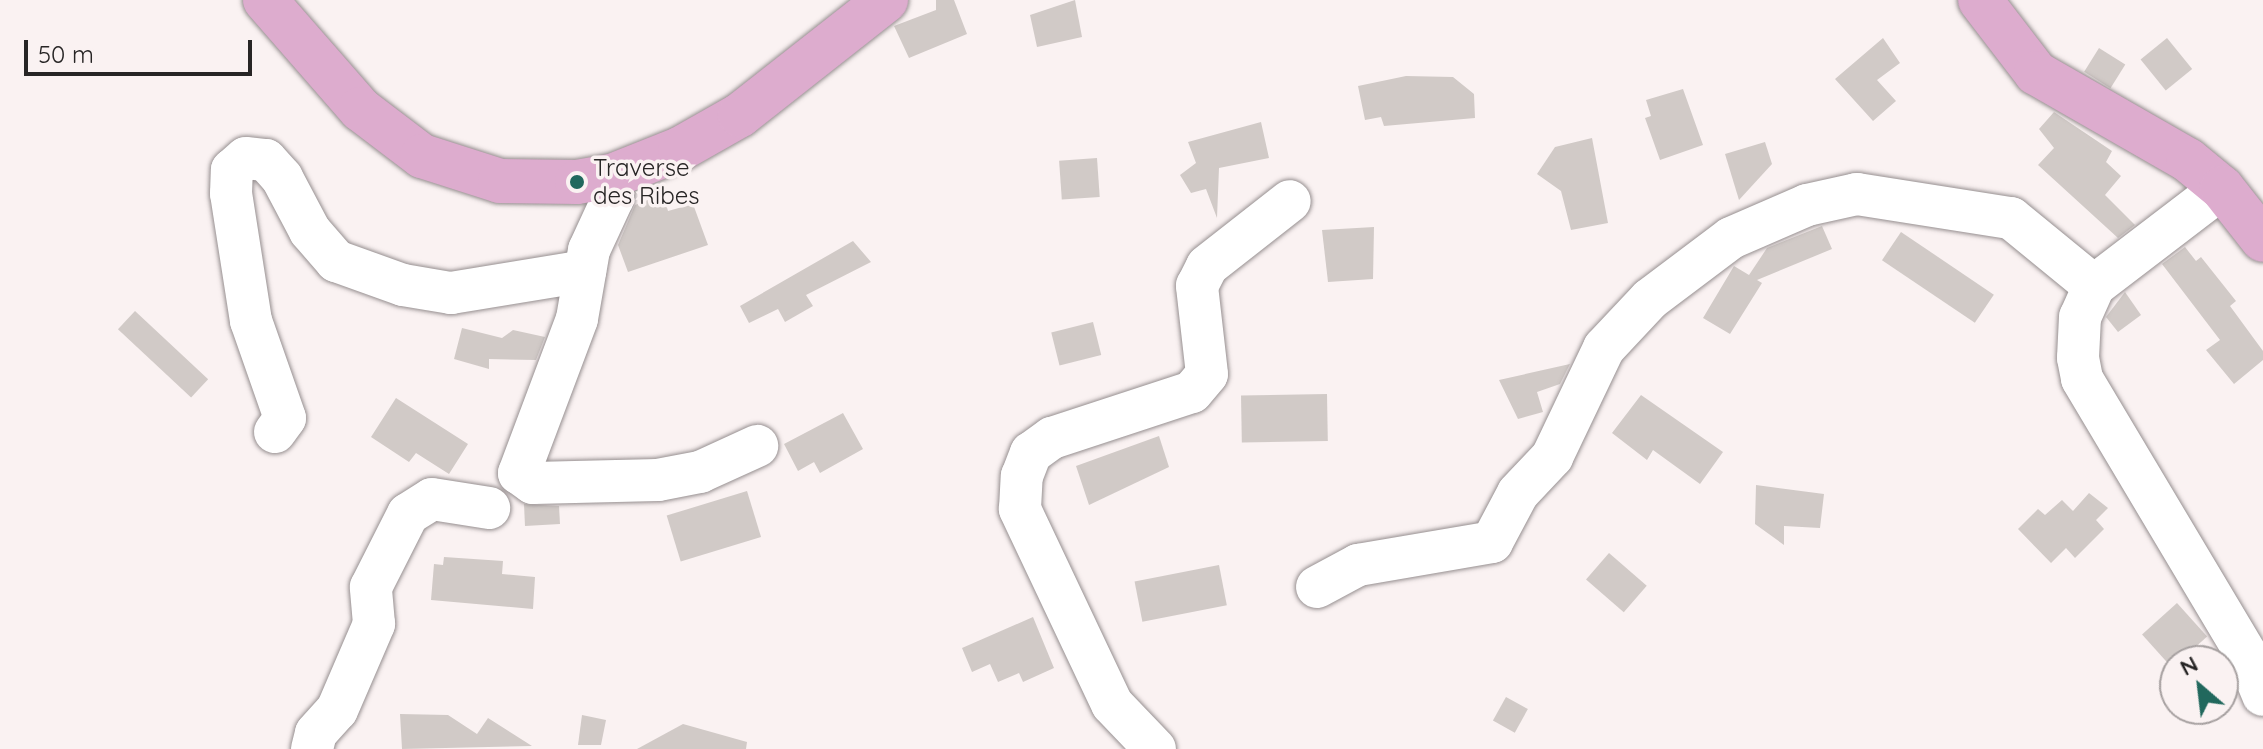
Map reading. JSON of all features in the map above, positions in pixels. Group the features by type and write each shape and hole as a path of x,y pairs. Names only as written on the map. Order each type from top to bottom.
{"main road":[{"path":"265,0 360,109 422,156 500,181 612,176 680,149 740,115 886,0"},
{"path":"1980,0 2036,73 2188,160 2222,188 2263,240"}],"street":[{"path":"275,432 285,418 251,321 231,194 232,170 246,158 266,160 282,178 310,231 336,261 403,285 451,293 585,271"},
{"path":"612,176 613,198 585,271 577,319 519,473 533,483 658,480 700,472 757,446"},
{"path":"2222,188 2094,286 2080,317 2082,379 2247,656 2263,695"},
{"path":"1317,587 1358,565 1492,542 1518,493 1552,457 1604,348 1641,308 1731,238 1807,205 1857,194 2011,218 2094,286"},
{"path":"1155,749 1112,704 1020,509 1022,476 1031,453 1052,438 1192,392 1207,374 1197,286 1207,266 1290,201"},
{"path":"312,749 316,733 337,710 374,624 371,587 408,514 432,499 489,508"}],"building":[{"path":"936,0 954,0 967,34 909,58 894,26 936,10"},
{"path":"1075,0 1082,37 1037,47 1030,15"},
{"path":"1883,38 1900,63 1877,80 1896,101 1873,121 1835,79"},
{"path":"2167,38 2192,69 2166,90 2141,59"},
{"path":"2099,48 2125,64 2110,88 2084,72"},
{"path":"1406,76 1453,77 1474,94 1475,118 1384,126 1381,117 1365,120 1358,86"},
{"path":"1683,89 1703,145 1660,160 1645,118 1651,116 1646,100"},
{"path":"2054,112 2112,151 2106,162 2121,176 2105,195 2135,225 2118,238 2038,165 2054,148 2039,129"},
{"path":"1261,122 1269,158 1219,168 1217,218 1206,189 1191,193 1180,175 1196,163 1188,142"},
{"path":"1592,138 1608,223 1571,230 1561,191 1537,174 1555,147"},
{"path":"1765,142 1772,164 1739,200 1725,154"},
{"path":"1097,158 1100,197 1062,200 1059,161"},
{"path":"663,194 668,211 693,204 708,245 628,272 618,245 635,205"},
{"path":"1822,226 1832,249 1757,280 1762,283 1730,334 1703,318 1734,266 1749,275 1767,248"},
{"path":"1374,227 1373,279 1328,282 1322,230"},
{"path":"1901,232 1994,295 1975,323 1882,260"},
{"path":"853,241 871,262 806,295 813,306 785,322 778,309 749,323 740,306"},
{"path":"2185,247 2196,261 2201,257 2236,301 2230,306 2263,351 2263,360 2234,384 2206,350 2220,340 2162,264"},
{"path":"2125,292 2141,315 2118,332 2106,317"},
{"path":"135,311 208,379 191,397 118,329"},
{"path":"1093,322 1101,355 1060,365 1051,332"},
{"path":"462,328 502,338 513,330 545,337 536,360 489,359 489,369 454,359"},
{"path":"1570,364 1560,384 1537,392 1543,412 1518,419 1499,380"},
{"path":"1327,394 1328,441 1242,442 1241,396"},
{"path":"1641,395 1723,452 1700,484 1653,450 1647,460 1612,433"},
{"path":"396,398 468,444 449,474 416,453 409,462 371,437"},
{"path":"843,413 863,449 820,473 814,462 798,471 784,444"},
{"path":"1159,436 1169,467 1089,505 1076,466"},
{"path":"1756,485 1824,494 1820,528 1784,526 1784,545 1755,524"},
{"path":"747,491 761,537 681,561 667,516"},
{"path":"2089,493 2108,508 2096,520 2104,529 2075,558 2066,548 2051,563 2018,529 2038,509 2045,515 2062,500 2073,511"},
{"path":"524,504 559,506 560,524 525,526"},
{"path":"1609,553 1647,586 1624,612 1586,579"},
{"path":"444,557 503,561 502,574 535,577 533,609 431,600 434,564 443,565"},
{"path":"1219,565 1227,605 1142,622 1135,581"},
{"path":"2177,603 2207,636 2198,645 2159,645 2159,653 2142,634"},
{"path":"1033,617 1054,668 1023,682 1019,673 998,682 990,664 972,672 962,648"},
{"path":"1506,697 1528,709 1515,733 1493,721"},
{"path":"400,714 448,715 477,734 488,718 532,746 402,749"},
{"path":"582,715 606,720 601,745 578,745"},
{"path":"683,724 747,742 746,749 637,749"}],"place":[{"name":"Traverse des Ribes","path":"577,182"}]}
